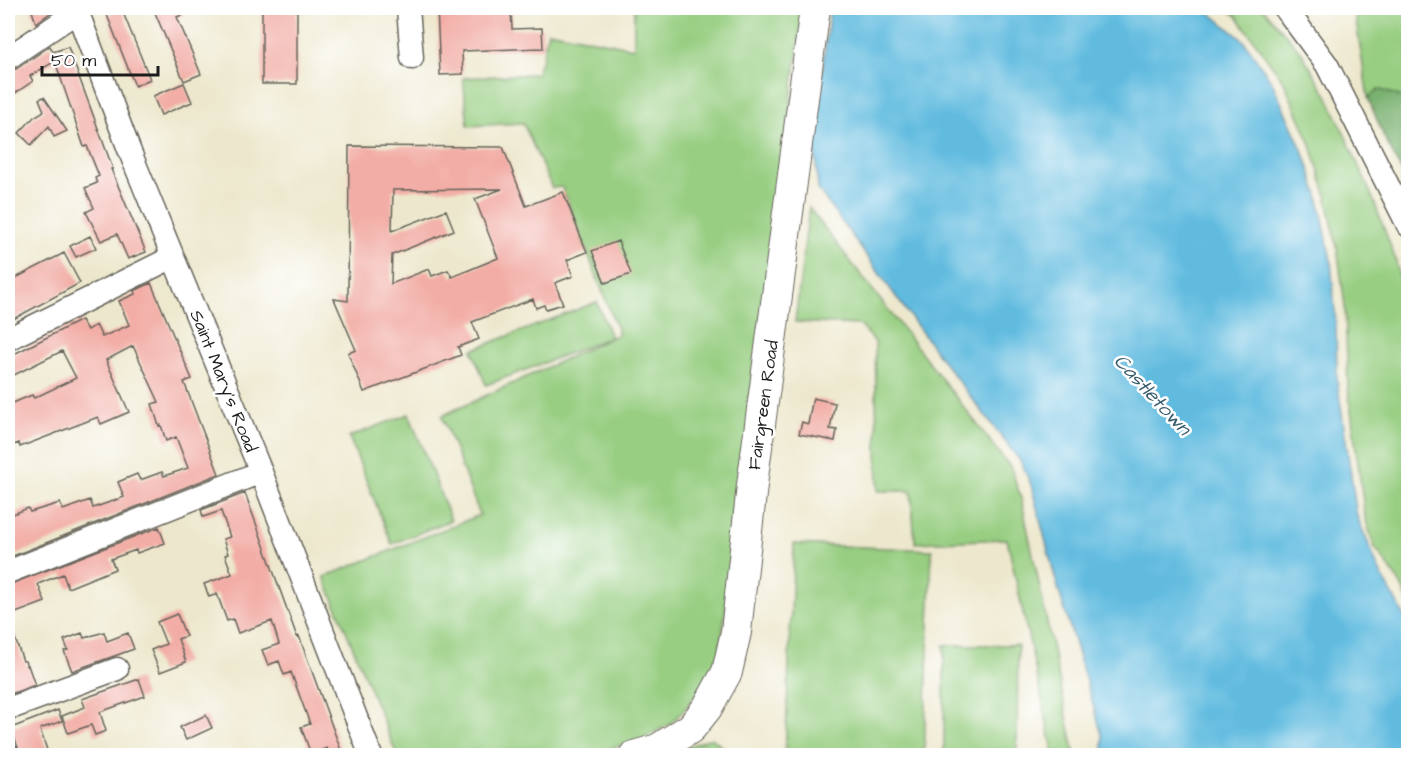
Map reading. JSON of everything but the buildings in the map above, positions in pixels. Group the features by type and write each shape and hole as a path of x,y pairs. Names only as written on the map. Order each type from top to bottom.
{"main road":[{"name":"Fairgreen Road","path":"634,756 658,748 691,728 707,708 728,672 736,632 752,485 815,8"}],"street":[{"path":"408,8 412,58"},
{"path":"1285,8 1327,65 1408,225"},
{"path":"8,58 77,9"},
{"name":"Saint Mary's Road","path":"77,9 130,152 261,472 371,756"},
{"path":"8,339 173,257"},
{"path":"8,572 261,472"},
{"path":"8,709 117,669"}],"green space":[{"path":"634,8 803,8 720,652 711,675 685,709 670,724 641,740 586,755 397,755 324,577 480,515 442,416 619,334 562,187 552,188 523,123 468,126 463,78 536,74 548,31 634,48"},
{"path":"1225,8 1263,8 1301,52 1328,97 1372,196 1395,258 1404,294 1408,366 1408,601 1400,583 1374,546 1365,517 1348,388 1345,306 1337,247 1326,194 1310,142 1284,82 1236,15"},
{"path":"1354,8 1408,8 1408,99 1378,89 1368,98"},
{"path":"1378,89 1408,99 1408,184 1384,137 1368,98"},
{"path":"809,208 1011,468 1021,498 1075,755 1054,755 1007,539 915,543 911,491 878,491 875,342 860,325 795,322"},
{"path":"1407,273 1408,349 1404,294 1399,275"},
{"path":"597,302 611,337 486,385 472,350"},
{"path":"409,414 451,520 392,544 349,437"},
{"path":"794,544 932,550 924,755 785,755"},
{"path":"944,645 1018,645 1017,755 944,755"},
{"path":"712,738 732,755 660,756"}],"water":[{"name":"Castletown","path":"830,8 1204,8 1244,41 1272,82 1305,156 1318,195 1331,260 1337,379 1357,516 1379,570 1408,623 1408,755 1103,755 1103,738 1056,581 1031,485 1021,462 939,356 818,189 814,138"}]}
